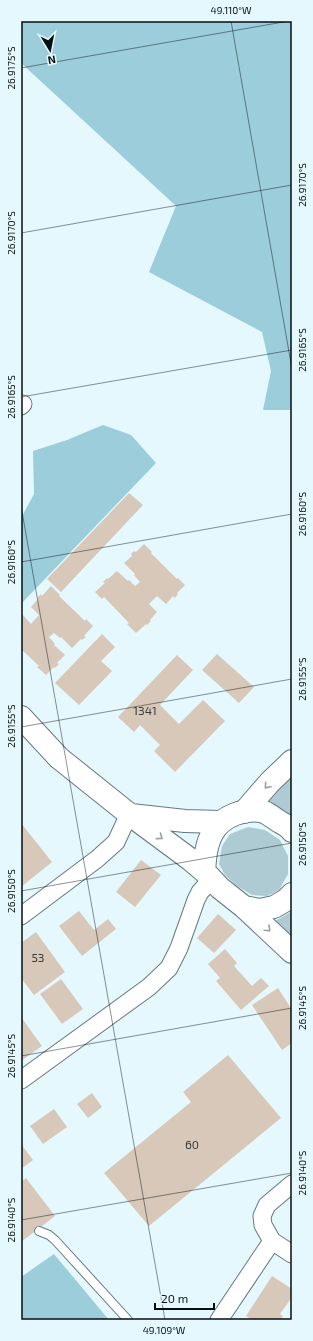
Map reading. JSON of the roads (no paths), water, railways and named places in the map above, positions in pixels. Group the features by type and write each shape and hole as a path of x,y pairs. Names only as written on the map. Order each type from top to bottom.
{"main road":[{"path":"21,717 59,758 128,814 173,846 230,897 244,907 292,952"},
{"path":"244,812 270,782 292,761"},
{"path":"207,875 205,856 209,841 221,822 232,816 244,812 255,811 265,813 292,831"},
{"path":"128,814 221,822"},
{"path":"244,907 260,910 274,907 286,900 292,894"}],"street":[{"path":"21,916 97,860 116,842 128,814"},
{"path":"21,1080 149,987 169,968 179,948 196,900 207,875"},
{"path":"292,1184 267,1205 262,1216 263,1225 272,1241 292,1254"},
{"path":"219,1320 272,1241"}],"lane":[{"path":"39,1231 50,1235 128,1320"}]}
